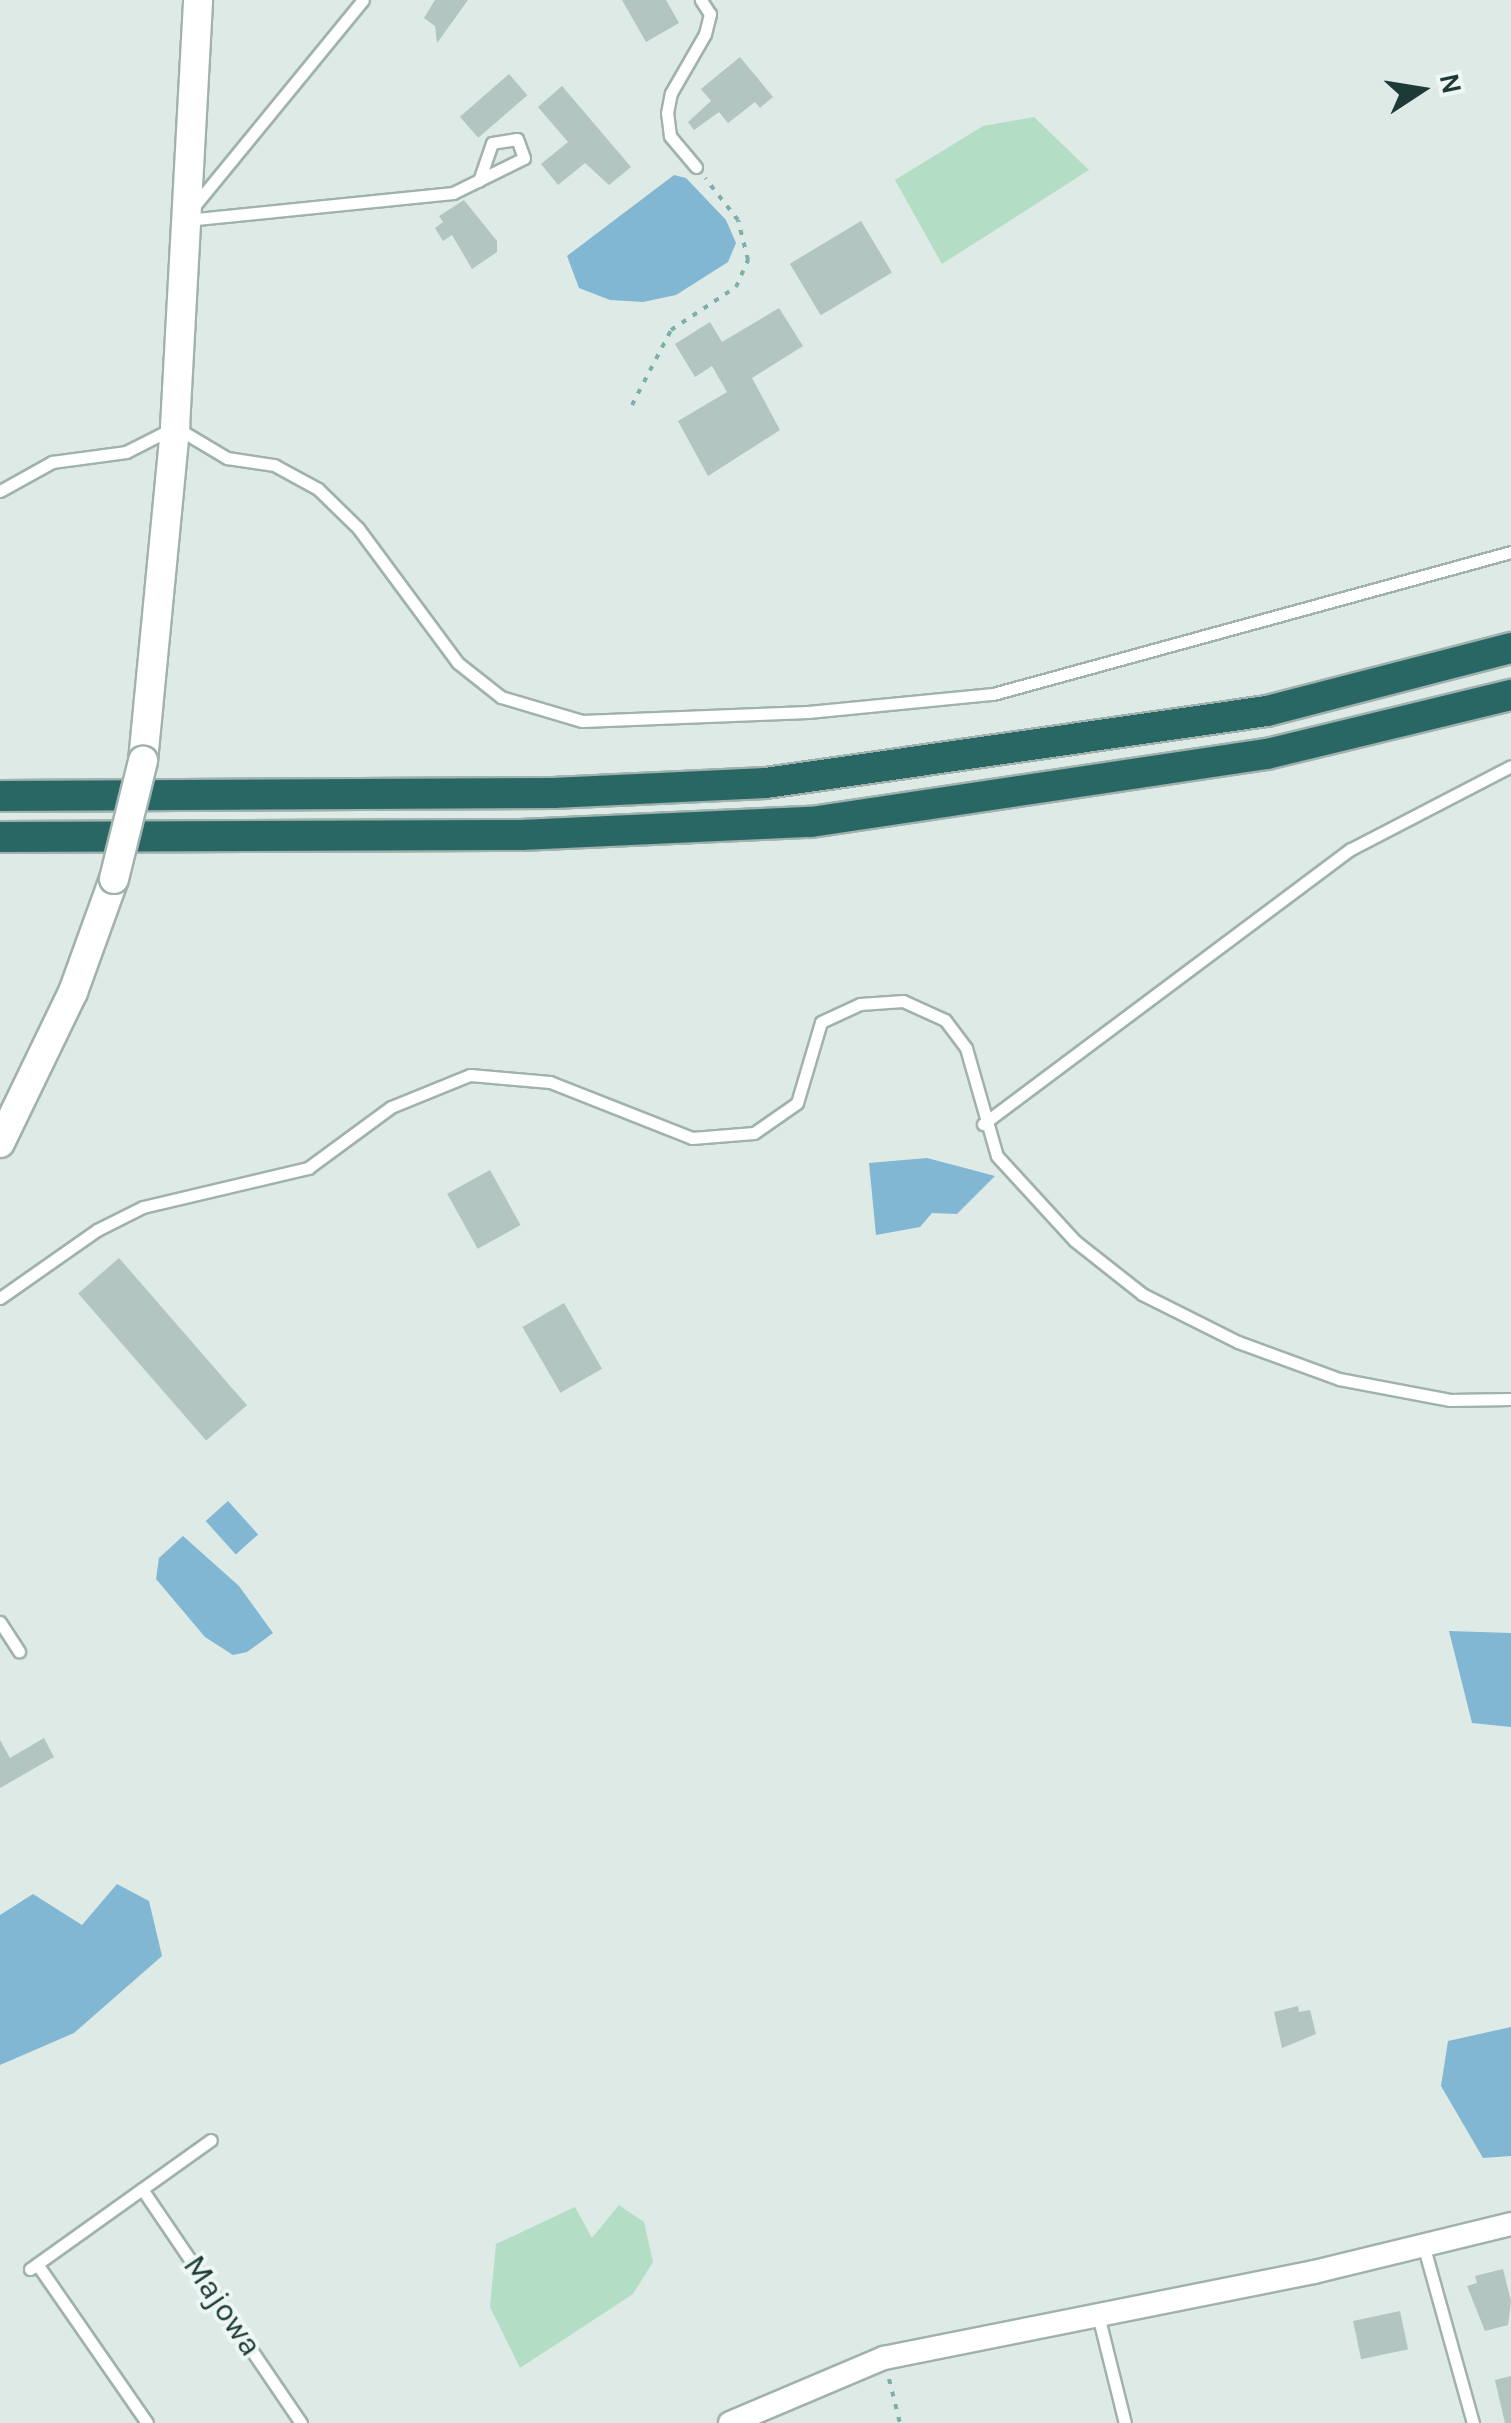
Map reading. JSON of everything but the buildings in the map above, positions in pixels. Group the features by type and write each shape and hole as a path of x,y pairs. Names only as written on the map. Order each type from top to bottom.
{"highway":[{"path":"0,796 553,792 766,784 1248,714 1511,648"},
{"path":"0,837 484,836 811,822 1267,754 1511,695"}],"street":[{"path":"0,1143 73,992 114,879 144,761 175,426 183,220 198,0"},
{"path":"730,2423 884,2358 1097,2310 1314,2272 1511,2224"}],"lane":[{"path":"183,220 362,0"},
{"path":"696,167 670,136 668,113 671,93 706,34 710,14 701,0"},
{"path":"183,220 454,193 478,180"},
{"path":"0,490 52,462 126,452 175,426 228,458 274,464 318,488 358,528 458,663 500,698 582,721 858,709 993,694 1511,552"},
{"path":"983,1124 1351,849 1511,766"},
{"path":"0,1298 97,1230 143,1207 308,1168 392,1107 470,1075 550,1082 692,1138 754,1133 797,1104 820,1022 860,1004 904,1002 945,1020 966,1048 983,1124 997,1156 1074,1240 1142,1294 1238,1342 1340,1379 1450,1400 1511,1399"},
{"path":"0,1622 19,1651"},
{"path":"147,2423 34,2266 212,2140"},
{"name":"Majowa","path":"142,2189 301,2423"},
{"path":"1423,2244 1473,2423"},
{"path":"1097,2310 1125,2423"}],"path":[{"path":"632,405 672,330 736,286 748,260 738,220 696,167"},
{"path":"884,2358 900,2423"}],"green space":[{"path":"1034,117 1089,170 942,264 895,180 983,126"},
{"path":"619,2205 644,2222 653,2262 633,2294 520,2368 490,2307 496,2244 575,2207 592,2238"}],"water":[{"path":"674,175 686,178 726,220 736,243 728,262 676,295 643,302 610,300 579,288 567,256"},
{"path":"927,1158 995,1176 957,1214 932,1213 920,1227 876,1235 869,1163"},
{"path":"228,1501 258,1534 236,1555 206,1521"},
{"path":"183,1536 239,1586 273,1633 247,1652 233,1655 205,1637 156,1579 159,1558"},
{"path":"1449,1631 1511,1633 1511,1727 1472,1723"},
{"path":"117,1884 149,1901 162,1956 74,2033 0,2065 0,1915 33,1894 82,1925"},
{"path":"1511,2027 1511,2156 1483,2158 1441,2086 1448,2041"}]}
